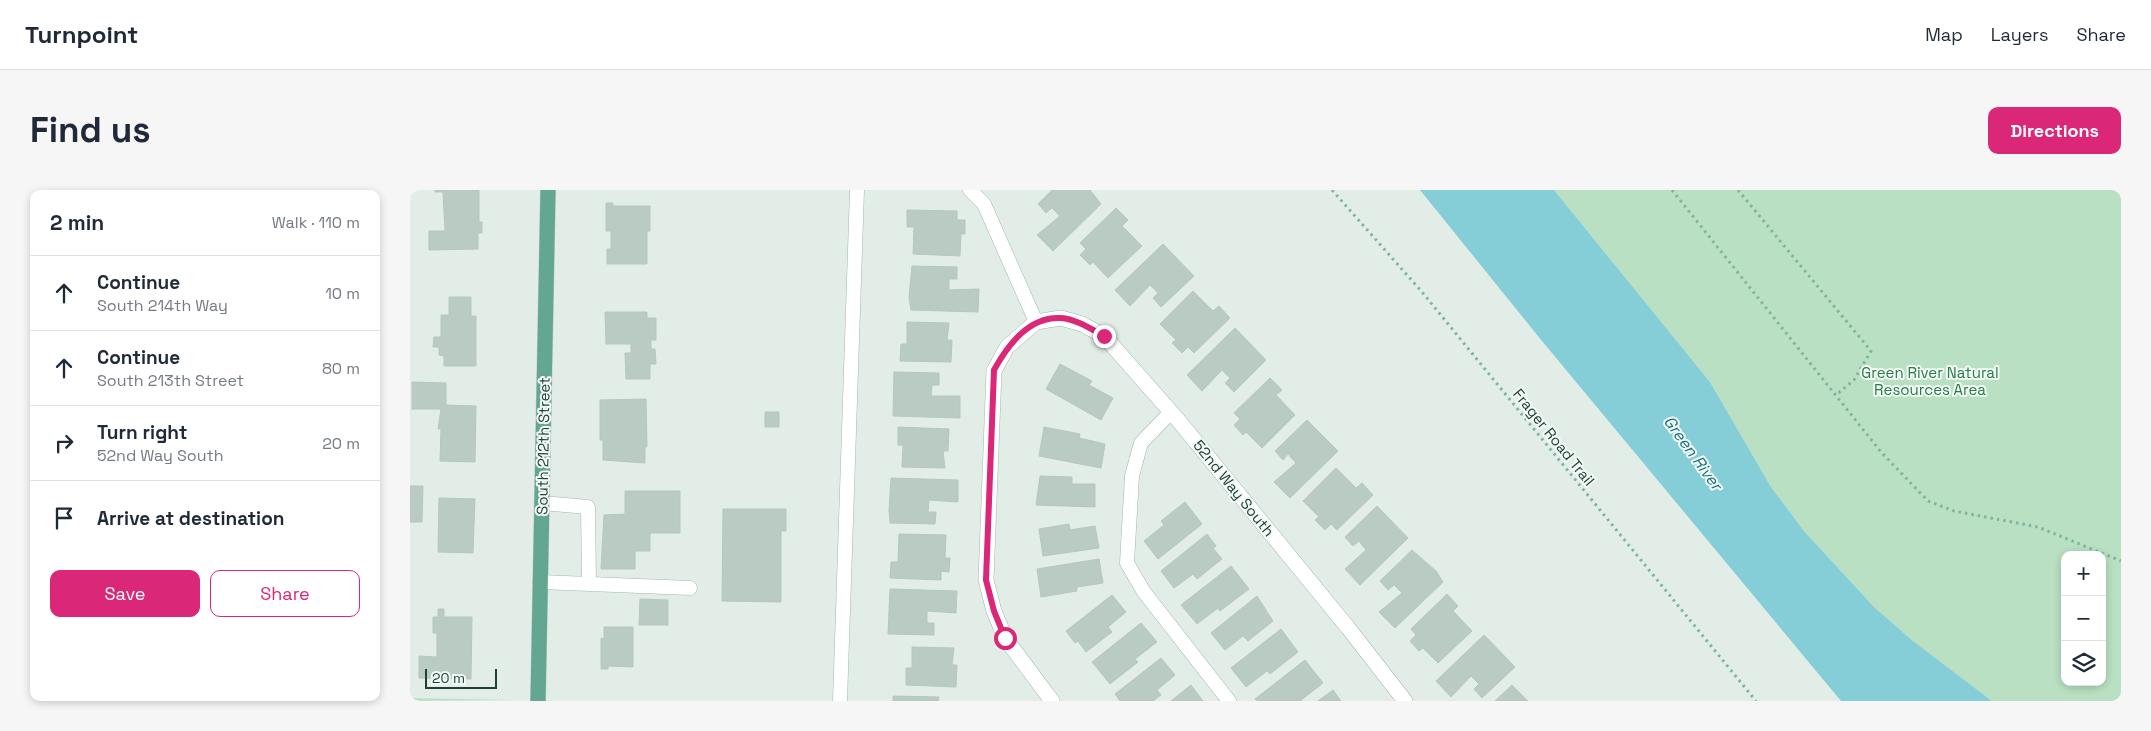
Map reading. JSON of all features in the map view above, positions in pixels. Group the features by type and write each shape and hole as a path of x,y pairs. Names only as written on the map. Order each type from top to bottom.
{"main road":[{"name":"South 212th Street","path":"538,701 548,190"}],"street":[{"name":"52nd Way South","path":"1036,322 1061,318 1082,324 1104,336 1171,412 1349,629 1405,701"},
{"path":"1036,322 1007,347 994,370 986,580 994,611 1005,638 1052,701"}],"lane":[{"path":"840,701 857,190"},
{"path":"970,190 984,204 1036,322"},
{"path":"1171,412 1141,443 1132,476 1127,562 1144,592 1229,701"},
{"path":"542,503 588,507 589,584"},
{"path":"540,582 690,588"}],"path":[{"name":"Frager Road Trail","path":"1332,190 1422,292 1756,701"},
{"path":"1672,190 1881,452 1928,501 1954,510 2038,527 2121,561"},
{"path":"1738,190 1871,351 1854,380 1836,395"}],"green space":[{"name":"Green River Natural Resources Area","path":"1554,190 2121,190 2121,701 1992,701 1913,641 1874,607 1804,531 1771,487 1710,382"},
{"path":"410,698 508,700 410,701"}],"water":[{"name":"Green River","path":"1420,190 1554,190 1710,382 1771,487 1804,531 1874,607 1913,641 1992,701 1841,701 1542,341"}],"building":[{"path":"435,190 479,190 479,222 482,222 482,233 478,233 478,249 429,250 429,231 445,231 443,192 435,192"},
{"path":"1052,190 1090,190 1101,204 1053,251 1037,235 1060,216 1052,208 1046,213 1038,204"},
{"path":"606,203 613,203 613,206 650,206 650,231 647,231 647,264 607,264 607,249 611,249 611,231 606,231"},
{"path":"1116,208 1128,220 1122,226 1142,246 1108,278 1093,262 1090,265 1080,255 1086,249 1080,243"},
{"path":"907,210 957,211 957,220 965,220 965,234 961,234 960,256 913,254 914,227 907,227"},
{"path":"1163,244 1194,276 1161,307 1153,298 1158,293 1150,285 1130,306 1115,290"},
{"path":"912,266 957,267 957,279 949,279 949,290 979,289 978,312 911,310 909,297"},
{"path":"1193,291 1213,311 1219,306 1230,318 1194,353 1188,347 1182,353 1172,343 1176,340 1160,324"},
{"path":"449,297 471,297 471,316 476,316 476,366 444,366 444,356 439,355 439,347 433,347 434,337 441,337 441,315 449,315"},
{"path":"605,312 647,312 647,318 656,318 656,340 651,340 651,349 655,349 656,364 650,364 650,379 626,379 625,353 631,353 631,344 606,344"},
{"path":"907,322 949,323 947,340 952,340 951,362 900,361 901,344 907,344"},
{"path":"1235,328 1266,360 1234,392 1225,383 1230,378 1222,370 1202,391 1187,375"},
{"path":"1060,364 1092,381 1089,385 1113,398 1101,420 1046,389"},
{"path":"894,372 939,373 939,385 932,385 931,396 960,396 960,418 893,416"},
{"path":"1270,378 1282,390 1276,395 1295,415 1262,448 1246,432 1243,435 1234,425 1240,419 1234,413"},
{"path":"412,382 446,383 446,405 476,406 475,462 440,461 441,429 438,429 441,409 412,409"},
{"path":"646,399 647,447 645,447 645,463 603,460 603,440 600,440 600,400"},
{"path":"765,412 779,412 779,427 765,427"},
{"path":"1307,420 1338,451 1290,498 1274,482 1296,463 1288,454 1283,460 1275,451"},
{"path":"898,427 949,429 948,451 943,451 945,468 902,467 903,445 898,445"},
{"path":"1044,427 1080,434 1079,438 1105,444 1101,468 1039,456"},
{"path":"1336,468 1356,488 1362,483 1373,495 1337,530 1331,524 1325,530 1315,520 1319,517 1303,501"},
{"path":"1040,476 1072,477 1072,484 1095,484 1095,507 1036,505"},
{"path":"891,478 958,480 958,502 929,500 928,512 936,512 935,524 890,523"},
{"path":"410,486 423,486 422,522 410,522"},
{"path":"625,491 680,491 680,533 650,533 650,551 635,551 635,569 601,569 604,515 625,514"},
{"path":"439,498 475,499 473,553 438,552"},
{"path":"1185,502 1202,524 1158,559 1144,541 1164,525 1161,521"},
{"path":"1377,506 1408,538 1360,585 1345,569 1366,550 1359,541 1353,546 1345,537"},
{"path":"723,509 786,509 786,531 781,531 781,602 722,601"},
{"path":"1069,524 1070,530 1095,526 1099,548 1043,556 1039,529"},
{"path":"899,534 946,535 945,558 950,558 949,572 941,571 941,580 890,578 891,562 898,562"},
{"path":"1207,534 1216,546 1213,548 1222,559 1197,579 1193,574 1174,588 1161,571"},
{"path":"1412,550 1436,571 1443,582 1395,628 1379,612 1402,593 1394,585 1388,590 1380,581"},
{"path":"1099,559 1103,583 1077,587 1077,591 1041,597 1037,569"},
{"path":"1231,566 1249,589 1220,611 1218,608 1197,624 1181,605"},
{"path":"890,589 957,591 956,613 927,611 927,623 934,623 934,635 888,634"},
{"path":"1447,594 1458,606 1453,611 1472,631 1438,663 1423,648 1419,651 1410,641 1416,635 1411,629"},
{"path":"1112,595 1126,612 1108,627 1112,632 1086,652 1078,641 1075,643 1066,631"},
{"path":"1257,596 1273,621 1248,641 1243,636 1225,650 1211,633"},
{"path":"640,599 668,600 668,625 639,625"},
{"path":"438,609 444,609 444,617 438,616"},
{"path":"433,617 472,617 471,679 419,678 419,656 437,657 437,633 433,633"},
{"path":"1141,623 1157,642 1135,659 1138,662 1110,684 1092,662"},
{"path":"604,627 633,627 633,667 608,666 608,669 601,669 601,638 604,639"},
{"path":"1281,629 1298,652 1270,674 1267,671 1246,687 1231,668"},
{"path":"1484,635 1515,667 1482,698 1474,689 1479,684 1471,676 1451,697 1436,681"},
{"path":"912,647 954,648 952,665 957,665 956,687 906,685 906,668 912,668"},
{"path":"1161,658 1175,675 1157,690 1161,695 1153,701 1120,701 1115,694"},
{"path":"1305,660 1323,683 1300,701 1257,701 1255,699"},
{"path":"1191,685 1203,701 1171,701"},
{"path":"1512,685 1528,701 1495,701"},
{"path":"1333,690 1341,701 1318,701"},
{"path":"893,696 939,697 938,701 893,701"}],"route":[{"path":"1005,638 994,611 986,580 994,370 1007,347 1036,322 1061,318 1082,324 1104,336"}]}
